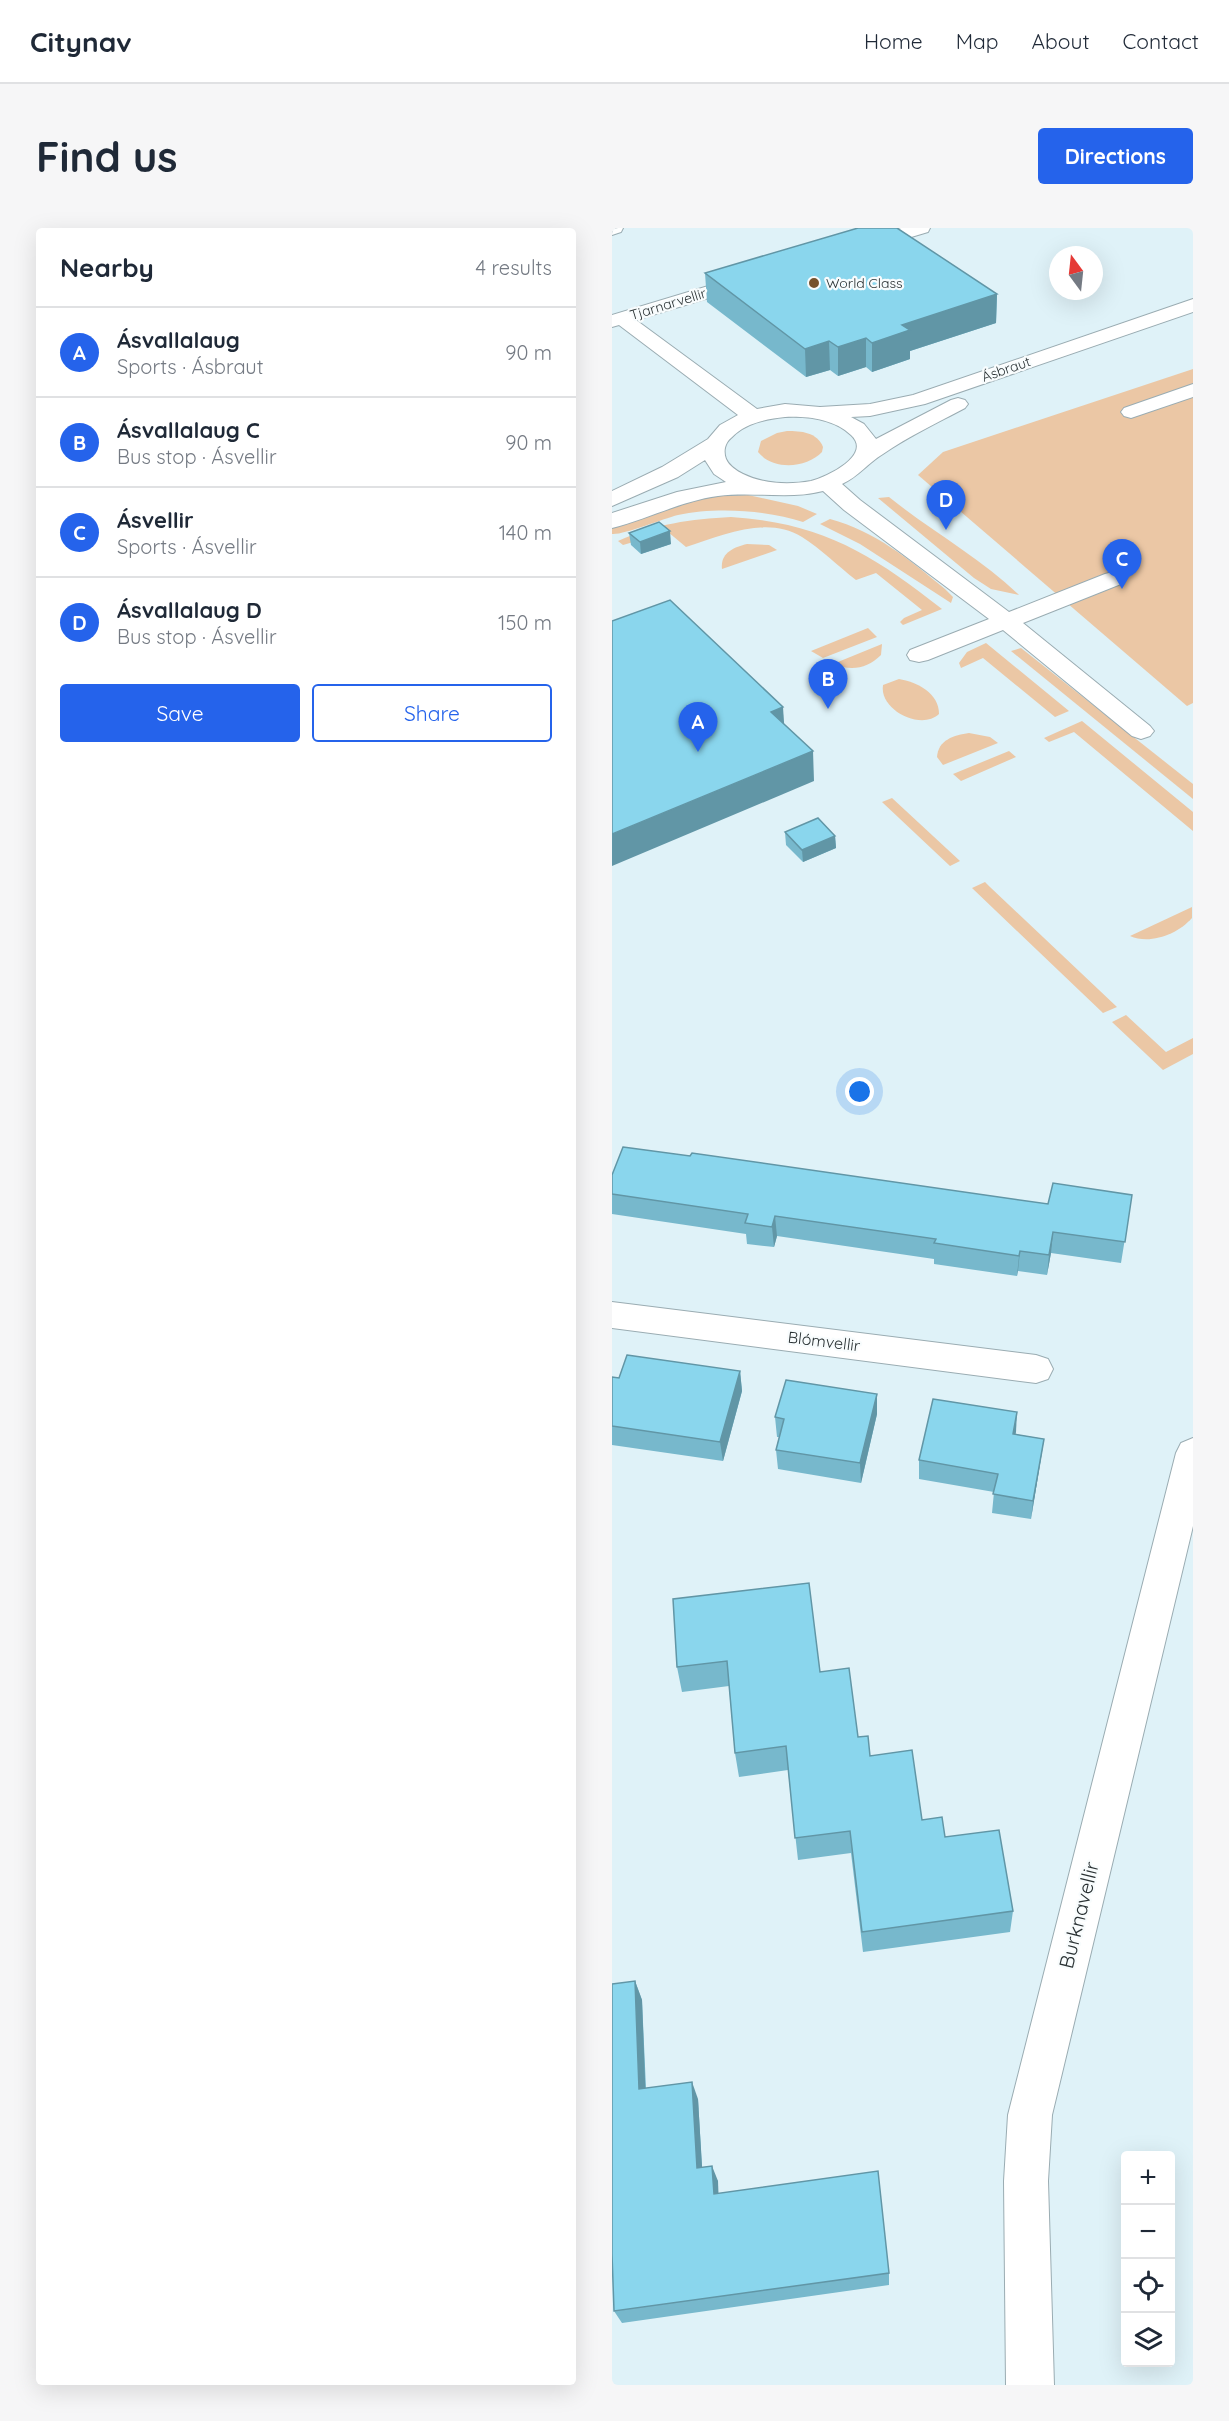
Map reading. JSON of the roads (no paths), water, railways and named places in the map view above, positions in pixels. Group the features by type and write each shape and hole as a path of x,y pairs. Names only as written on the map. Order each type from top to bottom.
{"street":[{"path":"839,252 921,228"},
{"name":"Tjarnarvellir","path":"617,319 762,276"},
{"name":"Ásbraut","path":"815,412 870,410 918,400 1193,305"},
{"name":"Tjarnarvellir","path":"617,319 753,416"},
{"name":"Ásbraut","path":"759,487 806,488 828,483 845,476 858,466 865,456 918,424 958,404 1193,322"},
{"path":"1131,412 1193,390"},
{"path":"612,499 670,472 715,444 722,433 735,423 773,411 815,412 838,418 856,429 865,441 865,456"},
{"path":"715,444 714,457 722,469 737,480 759,487"},
{"path":"828,483 852,505 1006,621 1141,731"},
{"path":"612,521 700,492 759,487"},
{"path":"919,655 1113,579"},
{"name":"Blómvellir","path":"612,1315 1036,1369"},
{"name":"Burknavellir","path":"1030,2385 1026,2181 1030,2115 1193,1453"}],"place":[{"name":"World Class","path":"814,283"},
{"name":"Ásvallalaug D","path":"946,530"},
{"name":"Ásvellir","path":"1122,589"},
{"name":"Ásvallalaug C","path":"828,709"},
{"name":"Ásvallalaug","path":"698,752"}]}
